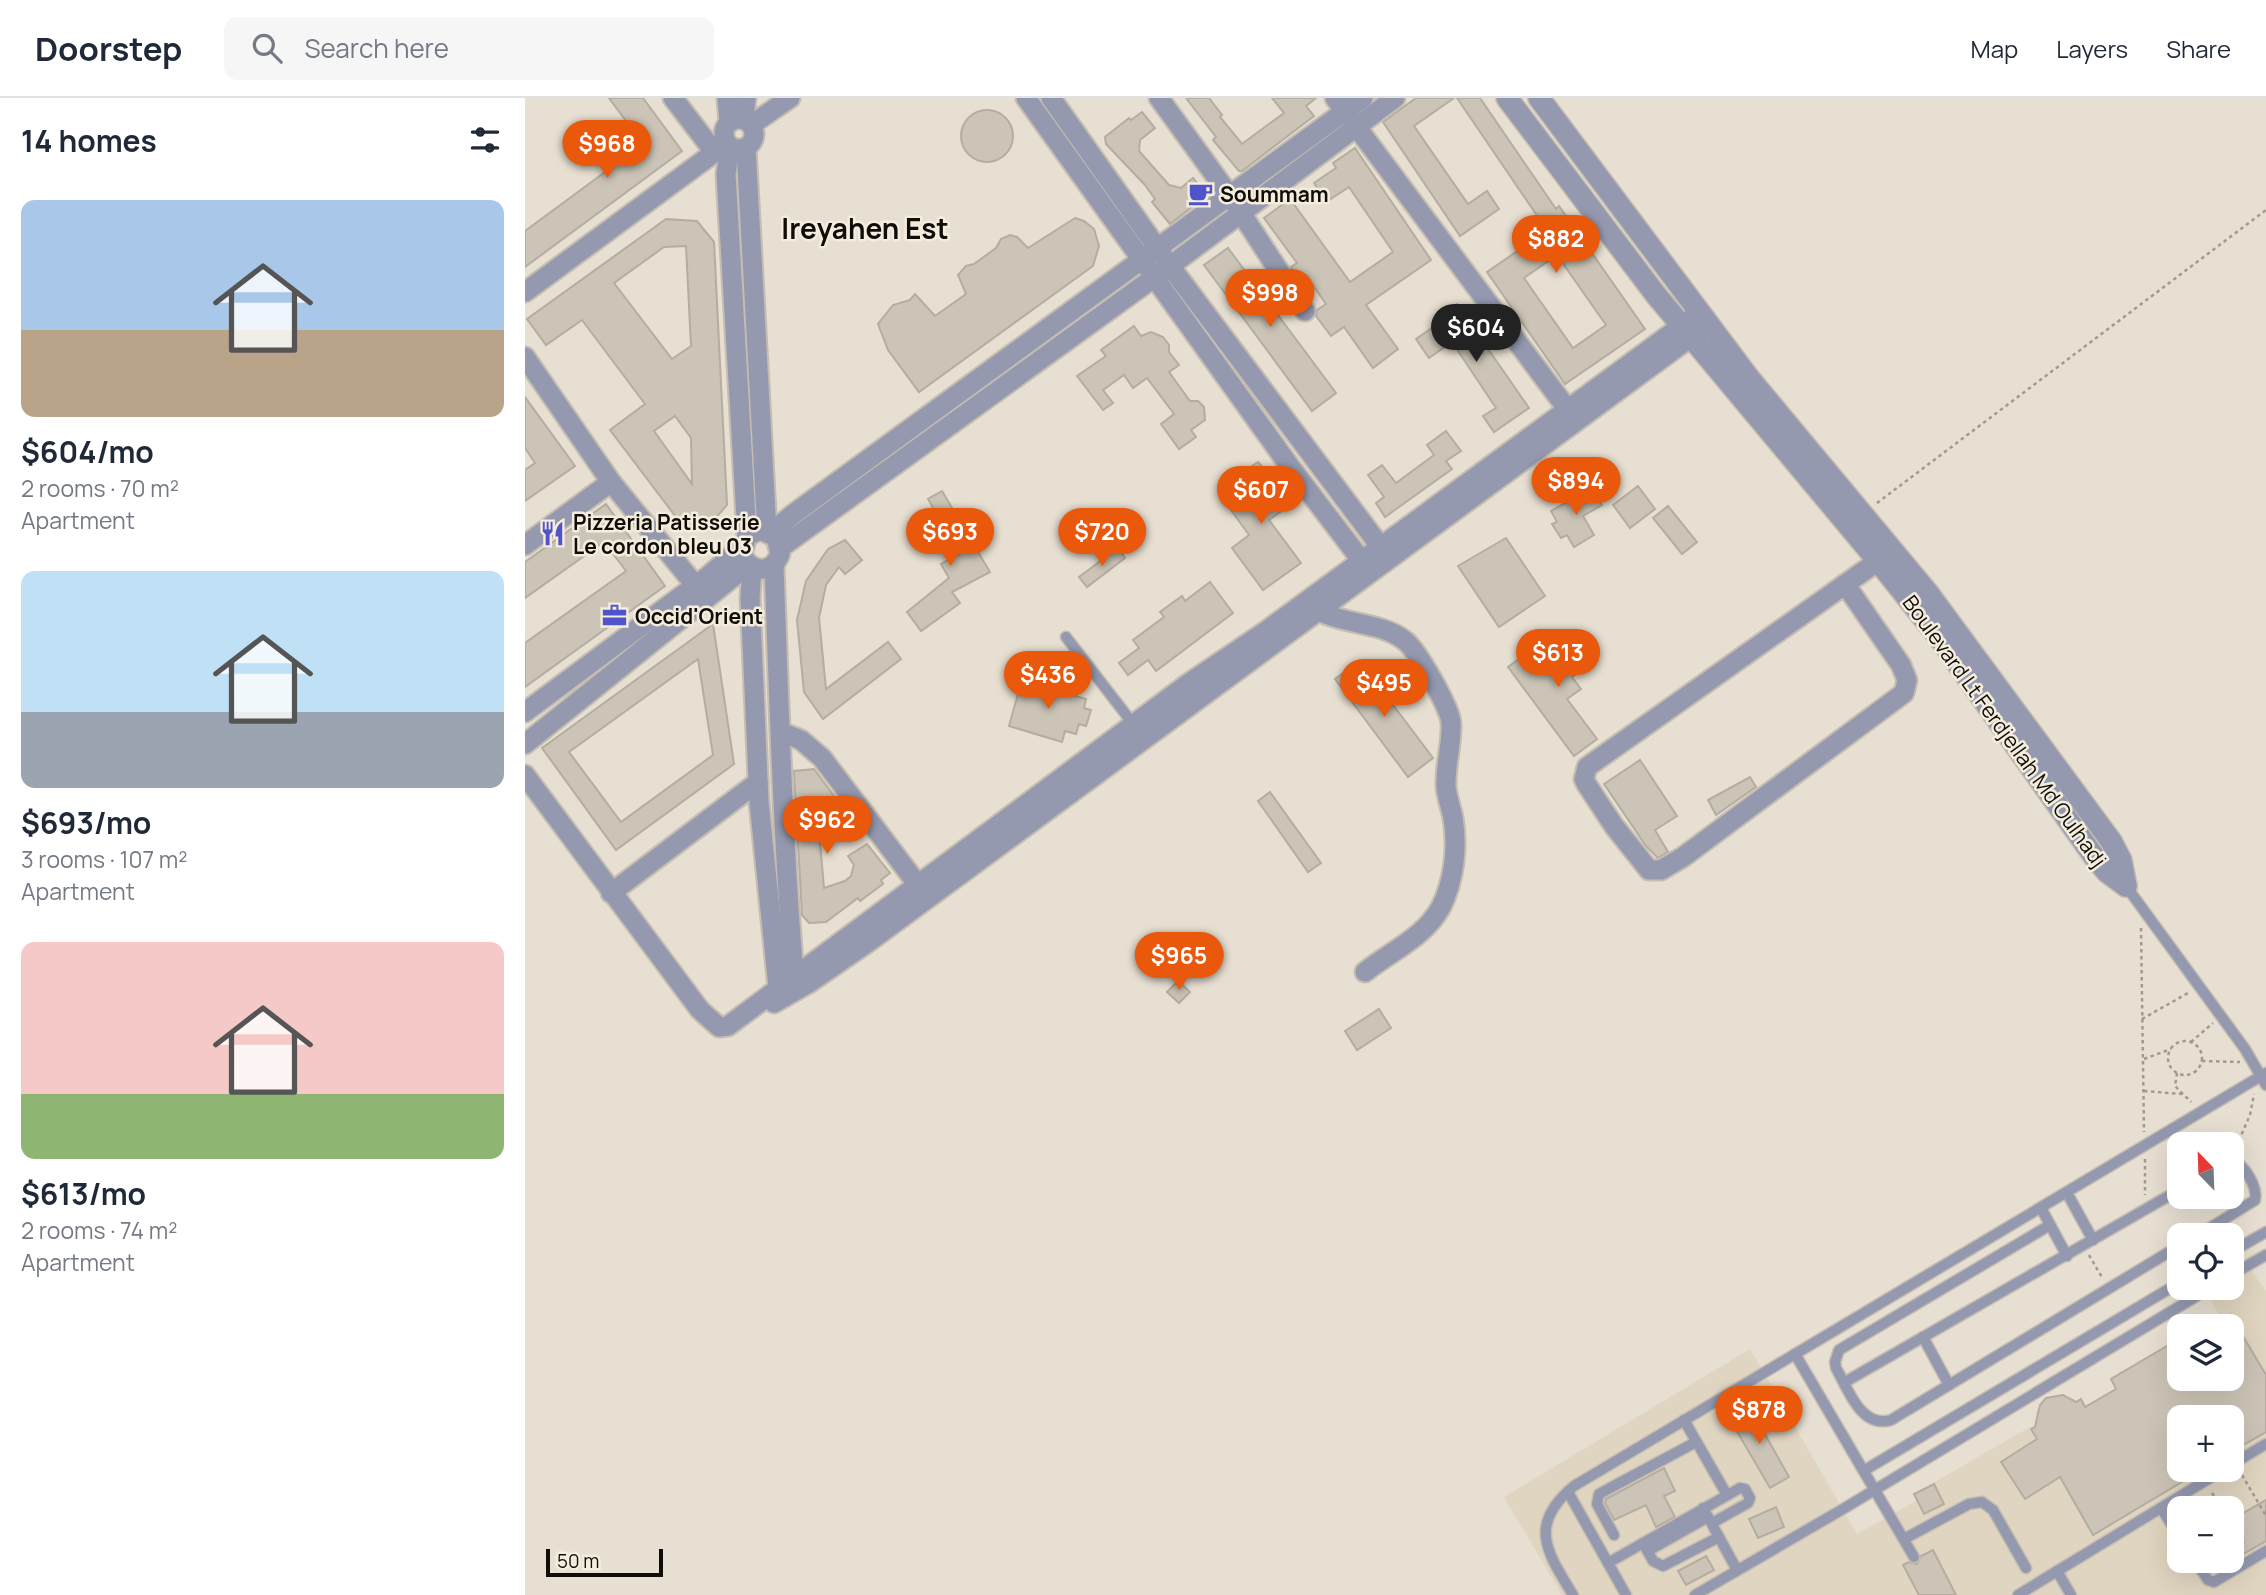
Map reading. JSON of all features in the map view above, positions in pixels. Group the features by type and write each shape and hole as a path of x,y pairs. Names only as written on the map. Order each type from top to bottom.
{"street":[{"path":"673,98 729,148"},
{"path":"525,292 729,148 754,135 741,122 727,98"},
{"path":"741,122 746,98"},
{"path":"786,990 781,732 773,545 729,148 724,130 790,98"},
{"path":"1026,98 1385,552"},
{"path":"1051,98 1156,263 1365,566"},
{"path":"1159,98 1235,204 1305,311"},
{"path":"747,554 766,569 773,545 1235,204 1363,98"},
{"path":"1346,112 1395,98"},
{"name":"Boulevard Lt Ferdjellah Md Oulhadj","path":"1507,98 1686,332 1852,510 1878,561 1921,599"},
{"name":"Boulevard Lt Ferdjellah Md Oulhadj","path":"1539,98 1703,319 2111,841 2121,860 2126,886"},
{"path":"1346,112 1572,415"},
{"path":"729,148 726,174 750,585 758,782 786,990"},
{"path":"786,990 918,885 1134,725 1385,552 1703,319"},
{"path":"525,357 611,482 695,585"},
{"path":"525,545 611,482"},
{"path":"525,744 747,554 760,530 773,545"},
{"path":"525,712 695,585 747,554"},
{"path":"1845,584 1901,665 1907,680 1904,693 1683,857 1661,870 1649,870 1614,826 1587,785 1584,779 1587,767 1845,584 1878,561"},
{"path":"525,775 611,893 710,1020 719,1027 728,1026 867,943 1143,737 1319,611 1365,566"},
{"path":"1319,611 1336,620 1366,625 1405,640 1427,669 1451,721 1446,788 1454,821 1454,867 1448,891 1439,910 1420,934 1365,972"},
{"path":"781,732 801,740 822,758 918,885"},
{"path":"611,893 758,782"}],"lane":[{"path":"1066,637 1134,725"},
{"path":"1573,1595 1548,1553 1545,1542 1547,1519 1568,1492 1684,1420 2262,1079 2126,886"},
{"path":"2244,1169 2256,1190 2255,1200 2244,1207"},
{"path":"2067,1193 2094,1240"},
{"path":"1845,1382 2167,1197"},
{"path":"2041,1208 2067,1256"},
{"path":"2218,1223 2240,1209"},
{"path":"2050,1225 1844,1346 1836,1355 1836,1368 1865,1416 1877,1422 1891,1420 2167,1253"},
{"path":"2244,1245 2266,1232"},
{"path":"2244,1268 2266,1255"},
{"path":"1865,1470 2167,1290"},
{"path":"1695,1595 2190,1300"},
{"path":"1846,1324 1855,1339"},
{"path":"1923,1338 1949,1385"},
{"path":"1795,1354 1914,1557"},
{"path":"1684,1420 1727,1495"},
{"path":"1614,1535 1597,1504 1599,1494 1696,1442"},
{"path":"2244,1457 2266,1444"},
{"path":"2018,1595 2203,1482"},
{"path":"1608,1563 1708,1516 1750,1500 1742,1488 1727,1495 1708,1516"},
{"path":"1568,1492 1626,1595"},
{"path":"1904,1539 1969,1504 1982,1502 1993,1510 2026,1568"},
{"path":"2161,1508 2167,1517"},
{"path":"1708,1516 1737,1570"},
{"path":"1646,1547 1656,1564 1663,1566 1719,1537"},
{"path":"2244,1564 2266,1551"},
{"path":"2057,1571 2071,1595"},
{"path":"2203,1573 2208,1580 2214,1582 2229,1573"}],"path":[{"path":"1852,510 2266,210"},
{"path":"2141,908 2146,1209"},
{"path":"2142,1019 2198,986"},
{"path":"2143,1059 2171,1049 2180,1042 2191,1042 2220,1016"},
{"path":"2191,1042 2200,1052 2202,1061"},
{"path":"2171,1049 2168,1060 2176,1073 2175,1086 2201,1113"},
{"path":"2202,1061 2253,1063"},
{"path":"2176,1073 2192,1074 2202,1061"},
{"path":"2242,1132 2262,1079"},
{"path":"2143,1091 2182,1094"},
{"path":"2244,1481 2266,1516"},
{"path":"2244,1544 2253,1558"}],"shaded area":[{"path":"2250,1269 2266,1291 2266,1595 1562,1595 1504,1497 1750,1349 1857,1534 1916,1501 1914,1494 2030,1427 2032,1429 2036,1426 2036,1412 2046,1398 2063,1395 2076,1402 2081,1399 2086,1407 2115,1389 2111,1379 2167,1346 2167,1391 2244,1391 2244,1314 2218,1314 2210,1300 2244,1300 2244,1272"}],"building":[{"path":"609,98 643,98 682,151 525,267 525,231 643,144"},
{"path":"1186,98 1209,98 1222,115 1220,117 1242,144 1284,113 1272,98 1316,98 1306,106 1314,116 1239,171 1213,140 1216,137"},
{"path":"1416,98 1454,98 1414,126 1468,204 1487,191 1499,209 1460,236 1383,122"},
{"path":"1457,98 1480,98 1556,209 1559,206 1645,329 1565,384 1487,272 1542,234 1535,223 1540,220","holes":["1557,255 1606,325 1573,348 1524,278"]},
{"path":"987,110 997,112 1005,118 1011,126 1011,146 1005,154 997,160 987,162 977,160 969,154 963,146 961,136 963,126 969,118 977,112"},
{"path":"1142,112 1155,128 1140,140 1139,151 1169,185 1181,188 1193,178 1207,195 1170,224 1152,202 1155,199 1145,185 1106,144 1105,137 1129,118 1131,120"},
{"path":"1355,148 1431,260 1366,305 1398,349 1373,368 1344,327 1331,336 1316,316 1317,310 1326,304 1312,284 1305,289 1291,267 1297,263 1264,218 1290,199 1350,282 1393,252 1349,187 1326,202 1314,183 1336,168 1333,163"},
{"path":"1075,218 1094,229 1099,246 1093,266 919,392 888,350 878,324 893,305 910,300 915,294 935,316 966,294 958,275 966,266 974,264 996,248 1001,239 1010,235 1017,237 1028,248"},
{"path":"666,219 697,221 714,242 727,505 712,522 690,526 679,521 610,430 645,404 582,320 546,345 527,319","holes":["686,246 691,346 672,359 614,283 664,247","675,416 691,438 692,484 654,431"]},
{"path":"1228,248 1336,393 1312,411 1204,265"},
{"path":"1457,304 1529,408 1494,432 1483,416 1496,408 1452,342 1429,358 1416,339 1439,323 1436,319"},
{"path":"1134,326 1141,336 1151,332 1163,337 1169,345 1169,352 1179,365 1169,372 1190,401 1198,401 1204,407 1205,420 1191,430 1196,437 1179,449 1161,424 1174,414 1147,378 1133,388 1124,375 1103,390 1113,403 1103,410 1077,376 1106,356 1101,350"},
{"path":"525,397 575,466 525,501 525,470 535,463 525,448"},
{"path":"1446,431 1461,451 1446,461 1452,469 1385,517 1376,503 1384,497 1368,475 1382,465 1396,483 1434,455 1427,445"},
{"path":"1258,462 1293,503 1269,520 1301,563 1263,590 1232,548 1249,535 1223,499 1243,484 1237,476"},
{"path":"1638,486 1655,509 1630,528 1613,505"},
{"path":"1592,488 1602,505 1583,516 1594,535 1574,547 1567,535 1561,538 1552,524 1557,522 1551,511"},
{"path":"942,491 990,572 952,592 960,603 921,631 907,612 949,578 941,564 959,554 928,499"},
{"path":"606,504 665,586 525,687 525,643 626,571 604,542 525,598 525,562"},
{"path":"1668,506 1697,542 1682,554 1653,518"},
{"path":"1506,538 1545,596 1499,627 1458,566"},
{"path":"845,540 862,560 845,574 839,567 826,585 819,618 826,689 888,642 901,659 823,719 804,692 797,620 806,581 828,549"},
{"path":"1118,548 1125,558 1087,587 1079,577"},
{"path":"1210,582 1233,613 1156,671 1148,660 1128,675 1119,663 1139,648 1133,640 1164,617 1160,612 1182,596 1185,601"},
{"path":"713,624 734,764 616,850 542,748","holes":["698,659 713,755 621,822 569,752"]},
{"path":"1580,636 1597,659 1572,677 1581,689 1567,699 1597,739 1574,756 1508,667 1540,644 1550,658"},
{"path":"1360,661 1433,758 1408,777 1335,679"},
{"path":"1023,676 1054,685 1053,690 1086,699 1084,708 1091,710 1086,726 1079,724 1076,734 1065,731 1062,742 1009,726"},
{"path":"1640,760 1677,816 1655,830 1668,852 1658,858 1646,846 1604,784"},
{"path":"814,769 837,800 820,812 817,808 824,888 845,881 851,876 854,865 848,856 867,844 890,873 881,880 883,884 860,901 858,898 826,922 809,923 802,915 794,771"},
{"path":"1750,777 1756,787 1716,815 1708,800"},
{"path":"1270,792 1321,863 1308,872 1258,801"},
{"path":"1178,981 1190,992 1179,1003 1167,992"},
{"path":"1379,1009 1391,1028 1357,1050 1345,1031"},
{"path":"2244,1338 2266,1375 2266,1432 2244,1445 2244,1405 2167,1405 2167,1482 2182,1482 2093,1535 2060,1477 2025,1499 2001,1462 2037,1439 2031,1429 2035,1427 2040,1405 2046,1398 2063,1395 2076,1402 2081,1399 2085,1407 2116,1389 2111,1379 2167,1346 2167,1391 2244,1391"},
{"path":"1748,1404 1789,1477 1770,1488 1728,1416"},
{"path":"1664,1468 1675,1491 1664,1496 1675,1517 1656,1527 1646,1505 1614,1520 1605,1503 1606,1499"},
{"path":"1934,1484 1944,1504 1924,1514 1914,1494"},
{"path":"2266,1500 2266,1541 2244,1554 2244,1513"},
{"path":"1776,1507 1784,1527 1758,1538 1749,1519"},
{"path":"1933,1550 1956,1595 1919,1595 1903,1565 1909,1562 1917,1564 1921,1556"},
{"path":"1706,1556 1714,1570 1686,1585 1678,1571"}],"place":[{"name":"Soummam","path":"1200,194"},
{"name":"Pizzeria Patisserie Le cordon bleu 03","path":"553,534"},
{"name":"Occid'Orient","path":"615,616"}],"district":[{"name":"Ireyahen Est","path":"865,228"}]}
